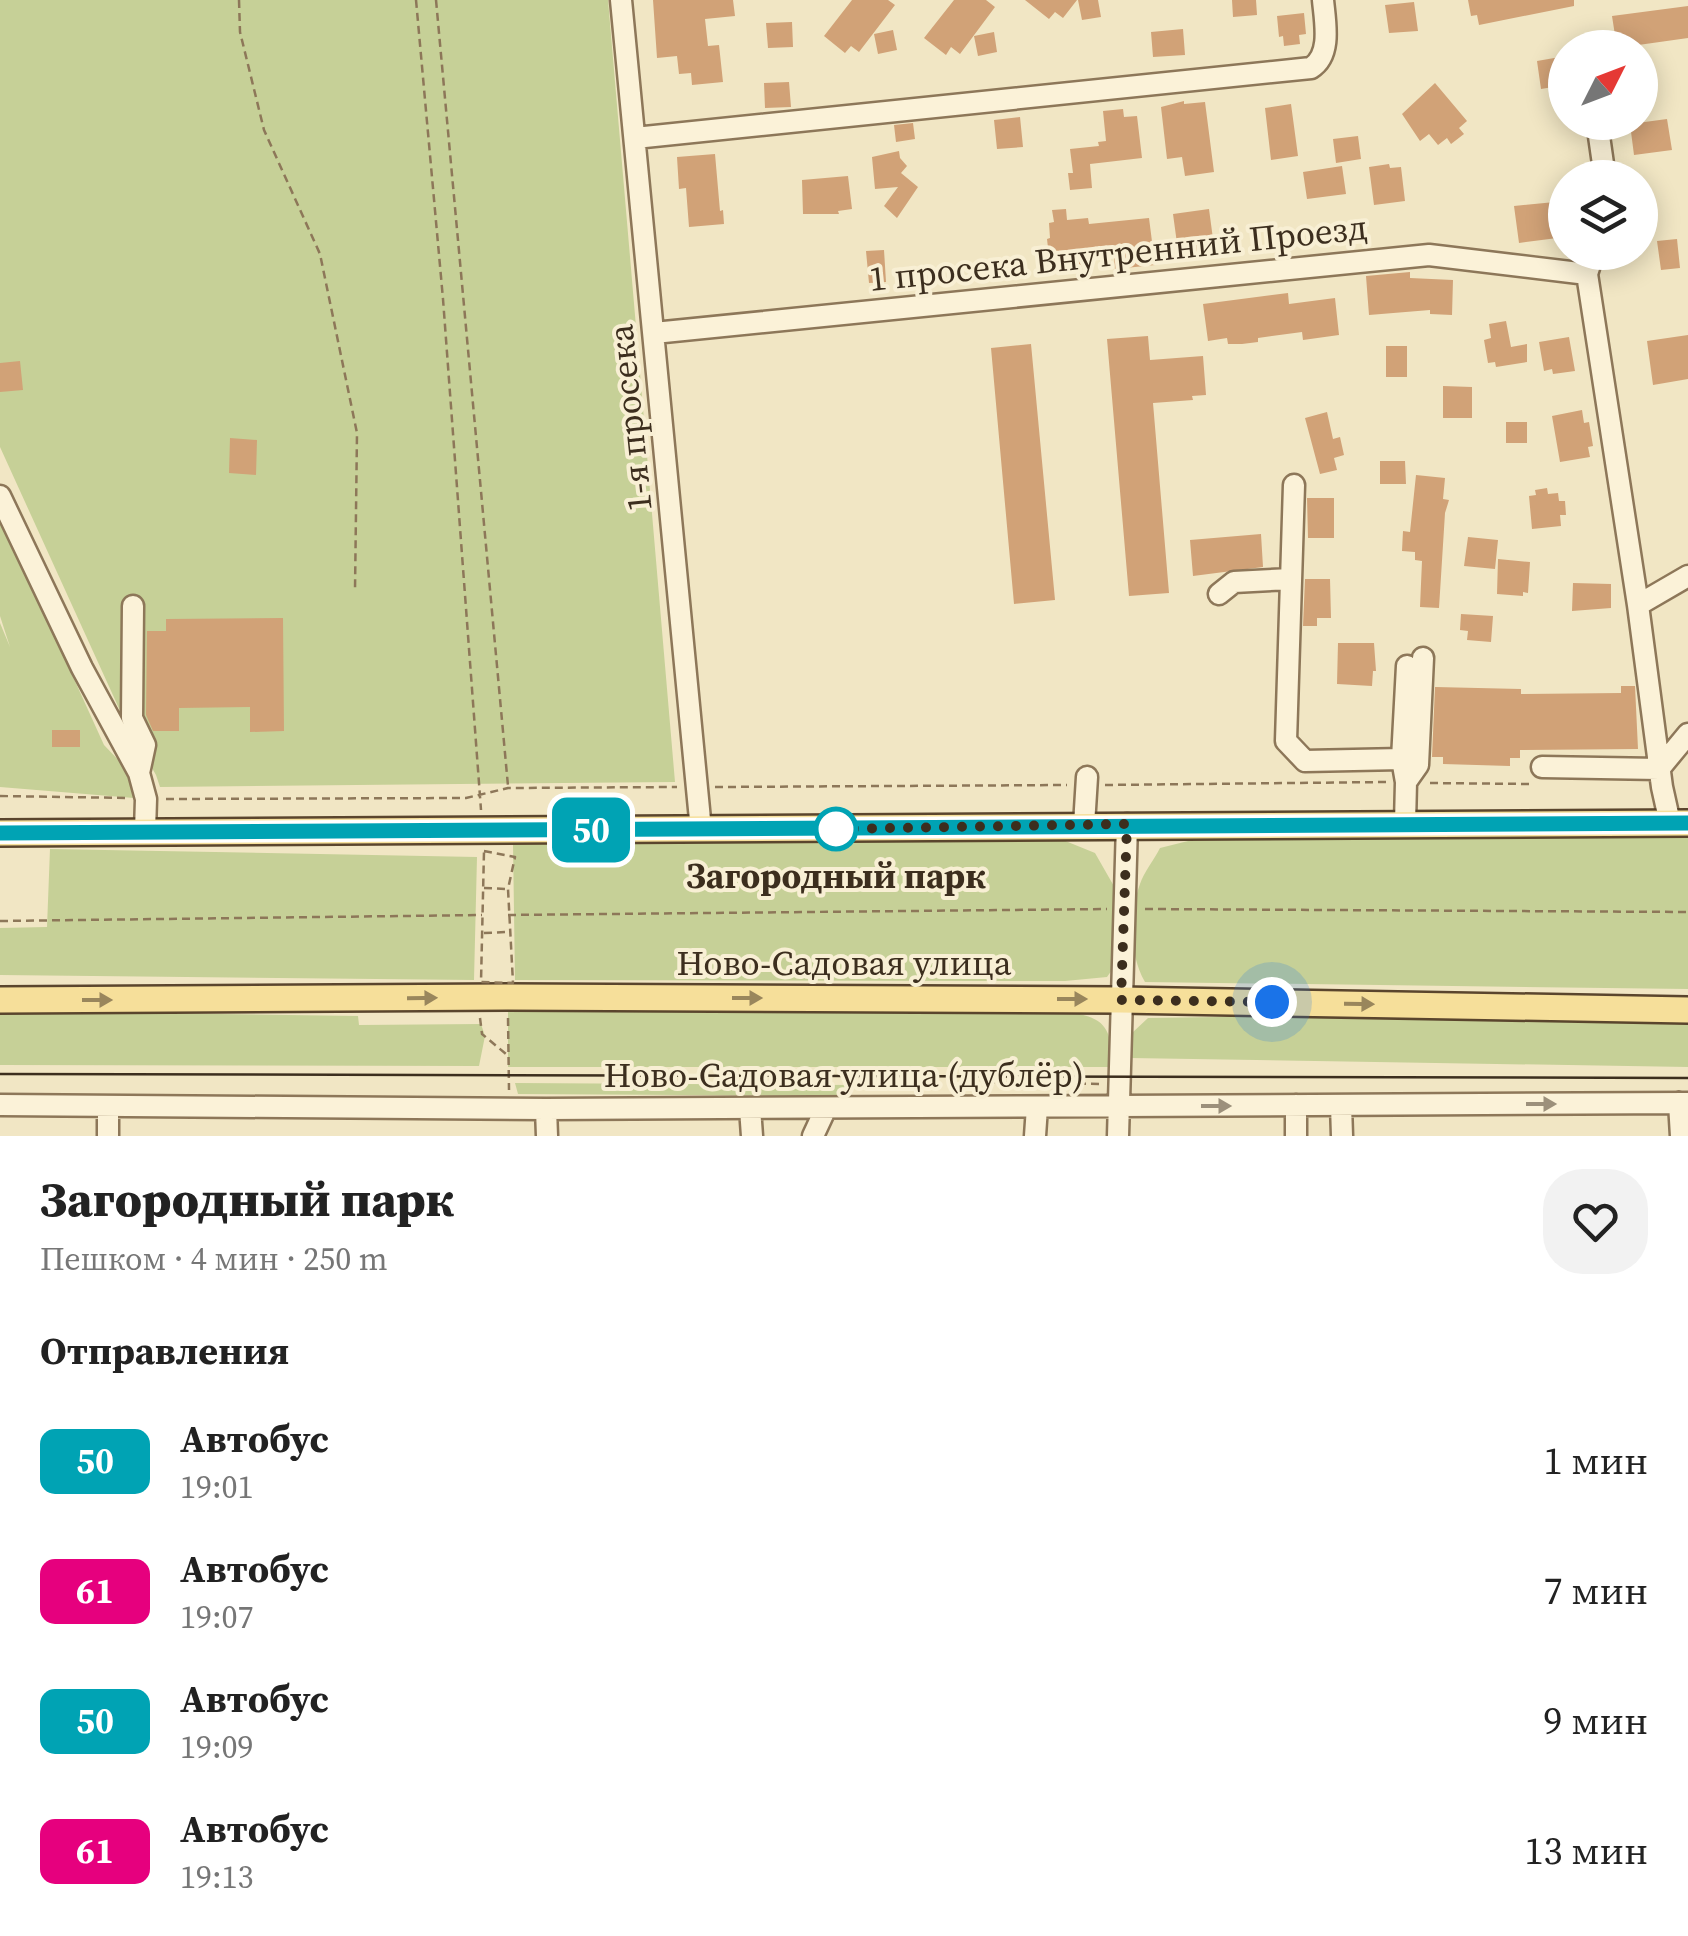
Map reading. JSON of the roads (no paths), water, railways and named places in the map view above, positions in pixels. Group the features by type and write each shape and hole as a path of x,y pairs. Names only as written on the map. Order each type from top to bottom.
{"main road":[{"path":"0,832 145,831 484,841 701,830 1679,823"},
{"name":"Ново-Садовая улица","path":"0,1000 1121,1000 1688,1010"}],"street":[{"name":"1-я просека","path":"621,0 701,830"},
{"path":"635,138 1310,68 1321,59 1324,47 1323,0"},
{"name":"1 просека Внутренний Проезд","path":"654,332 1429,255 1587,274"},
{"path":"1588,270 1660,769 1679,823"},
{"path":"1294,485 1286,741 1304,760 1402,760"},
{"path":"2,502 82,668 139,774 146,798 145,831"},
{"path":"1638,605 1688,576"},
{"path":"1219,594 1234,582 1292,579"},
{"path":"132,606 132,718 145,745 139,774"},
{"path":"1405,824 1402,760 1415,662 1418,765 1406,782"},
{"path":"1543,776 1660,769 1688,734"},
{"path":"1084,825 1087,781"},
{"path":"1118,1136 1127,824"},
{"path":"1681,1136 1683,1103"},
{"name":"Ново-Садовая улица (дублёр)","path":"0,1105 546,1109 1683,1103"},
{"path":"1296,1105 1296,1136"},
{"path":"1341,1105 1342,1136"},
{"path":"108,1107 108,1136"},
{"path":"1035,1136 1037,1107"},
{"path":"737,1136 744,1108"},
{"path":"744,1108 752,1136"},
{"path":"813,1136 826,1108"},
{"path":"546,1109 546,1136"}],"tram line":[{"path":"0,1074 1688,1078"}],"place":[{"name":"Загородный парк","path":"836,829"}]}
